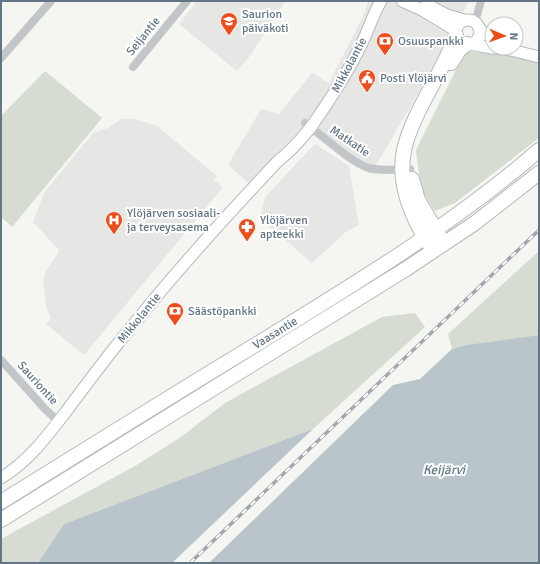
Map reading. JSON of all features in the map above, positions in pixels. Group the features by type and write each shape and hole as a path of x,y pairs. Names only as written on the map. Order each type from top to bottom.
{"highway":[{"path":"439,248 430,234 406,169 403,151 407,138 422,106 438,78 455,33"},
{"path":"406,169 415,135 453,60 459,50 468,44"},
{"name":"Vaasantie","path":"1,502 337,294 430,234 496,185 539,150"},
{"name":"Vaasantie","path":"1,520 439,248 481,219 539,173"}],"main road":[{"name":"Mikkolantie","path":"308,125 342,67 361,29 371,1"},
{"name":"Mikkolantie","path":"1,478 17,467 30,455 128,331 192,254 279,160 283,152 326,106 355,57 381,1"},
{"path":"402,1 422,10 455,33 460,41 484,47"},
{"path":"420,1 447,15 464,20 471,20 484,32"},
{"path":"455,33 458,24 464,20"},
{"path":"468,44 478,38 477,25"},
{"path":"524,48 539,52"},
{"path":"524,53 539,57"}],"street":[{"path":"1,58 51,1"},
{"name":"Seijantie","path":"133,67 187,1"},
{"path":"477,25 481,1"},
{"name":"Matkatie","path":"308,125 344,153 367,167 406,169"},
{"name":"Sauriontie","path":"1,360 45,409 58,421"}],"shaded area":[{"name":"Saurion päiväkoti","path":"197,1 285,1 250,56 237,71 179,24"},
{"path":"368,1 469,1 442,52 371,174 354,165 311,134 257,191 228,165 261,109 279,114 312,73 329,83 365,12"},
{"path":"465,52 484,53 484,56 519,56 539,61 539,138 455,203 435,211 421,189 416,150"},
{"path":"45,71 102,118 12,227 1,217 1,116"},
{"name":"Ylöjärven sosiaali- ja terveysasema","path":"121,119 135,119 157,126 217,176 214,180 223,187 84,355 46,324 51,318 46,307 43,281 46,271 59,250 33,222 44,193 93,133 108,128"},
{"path":"315,144 349,166 359,225 347,231 312,263 260,218 265,197"},
{"path":"539,251 539,335 466,345 452,349 448,334"},
{"path":"415,313 425,327 313,429 64,524 38,563 1,563 1,539 135,466 181,437 225,403 382,317"}],"water":[{"name":"Keijärvi","path":"539,335 539,563 209,563 393,385 420,379 452,349 466,345"},
{"path":"313,429 172,563 38,563 64,524"}],"railway":[{"path":"190,563 539,230"}],"place":[{"name":"Saurion päiväkoti","path":"229,36"},
{"name":"Osuuspankki","path":"385,56"},
{"name":"Posti Ylöjärvi","path":"367,93"},
{"name":"Ylöjärven sosiaali- ja terveysasema","path":"114,235"},
{"name":"Ylöjärven apteekki","path":"247,242"},
{"name":"Säästöpankki","path":"175,326"}]}
